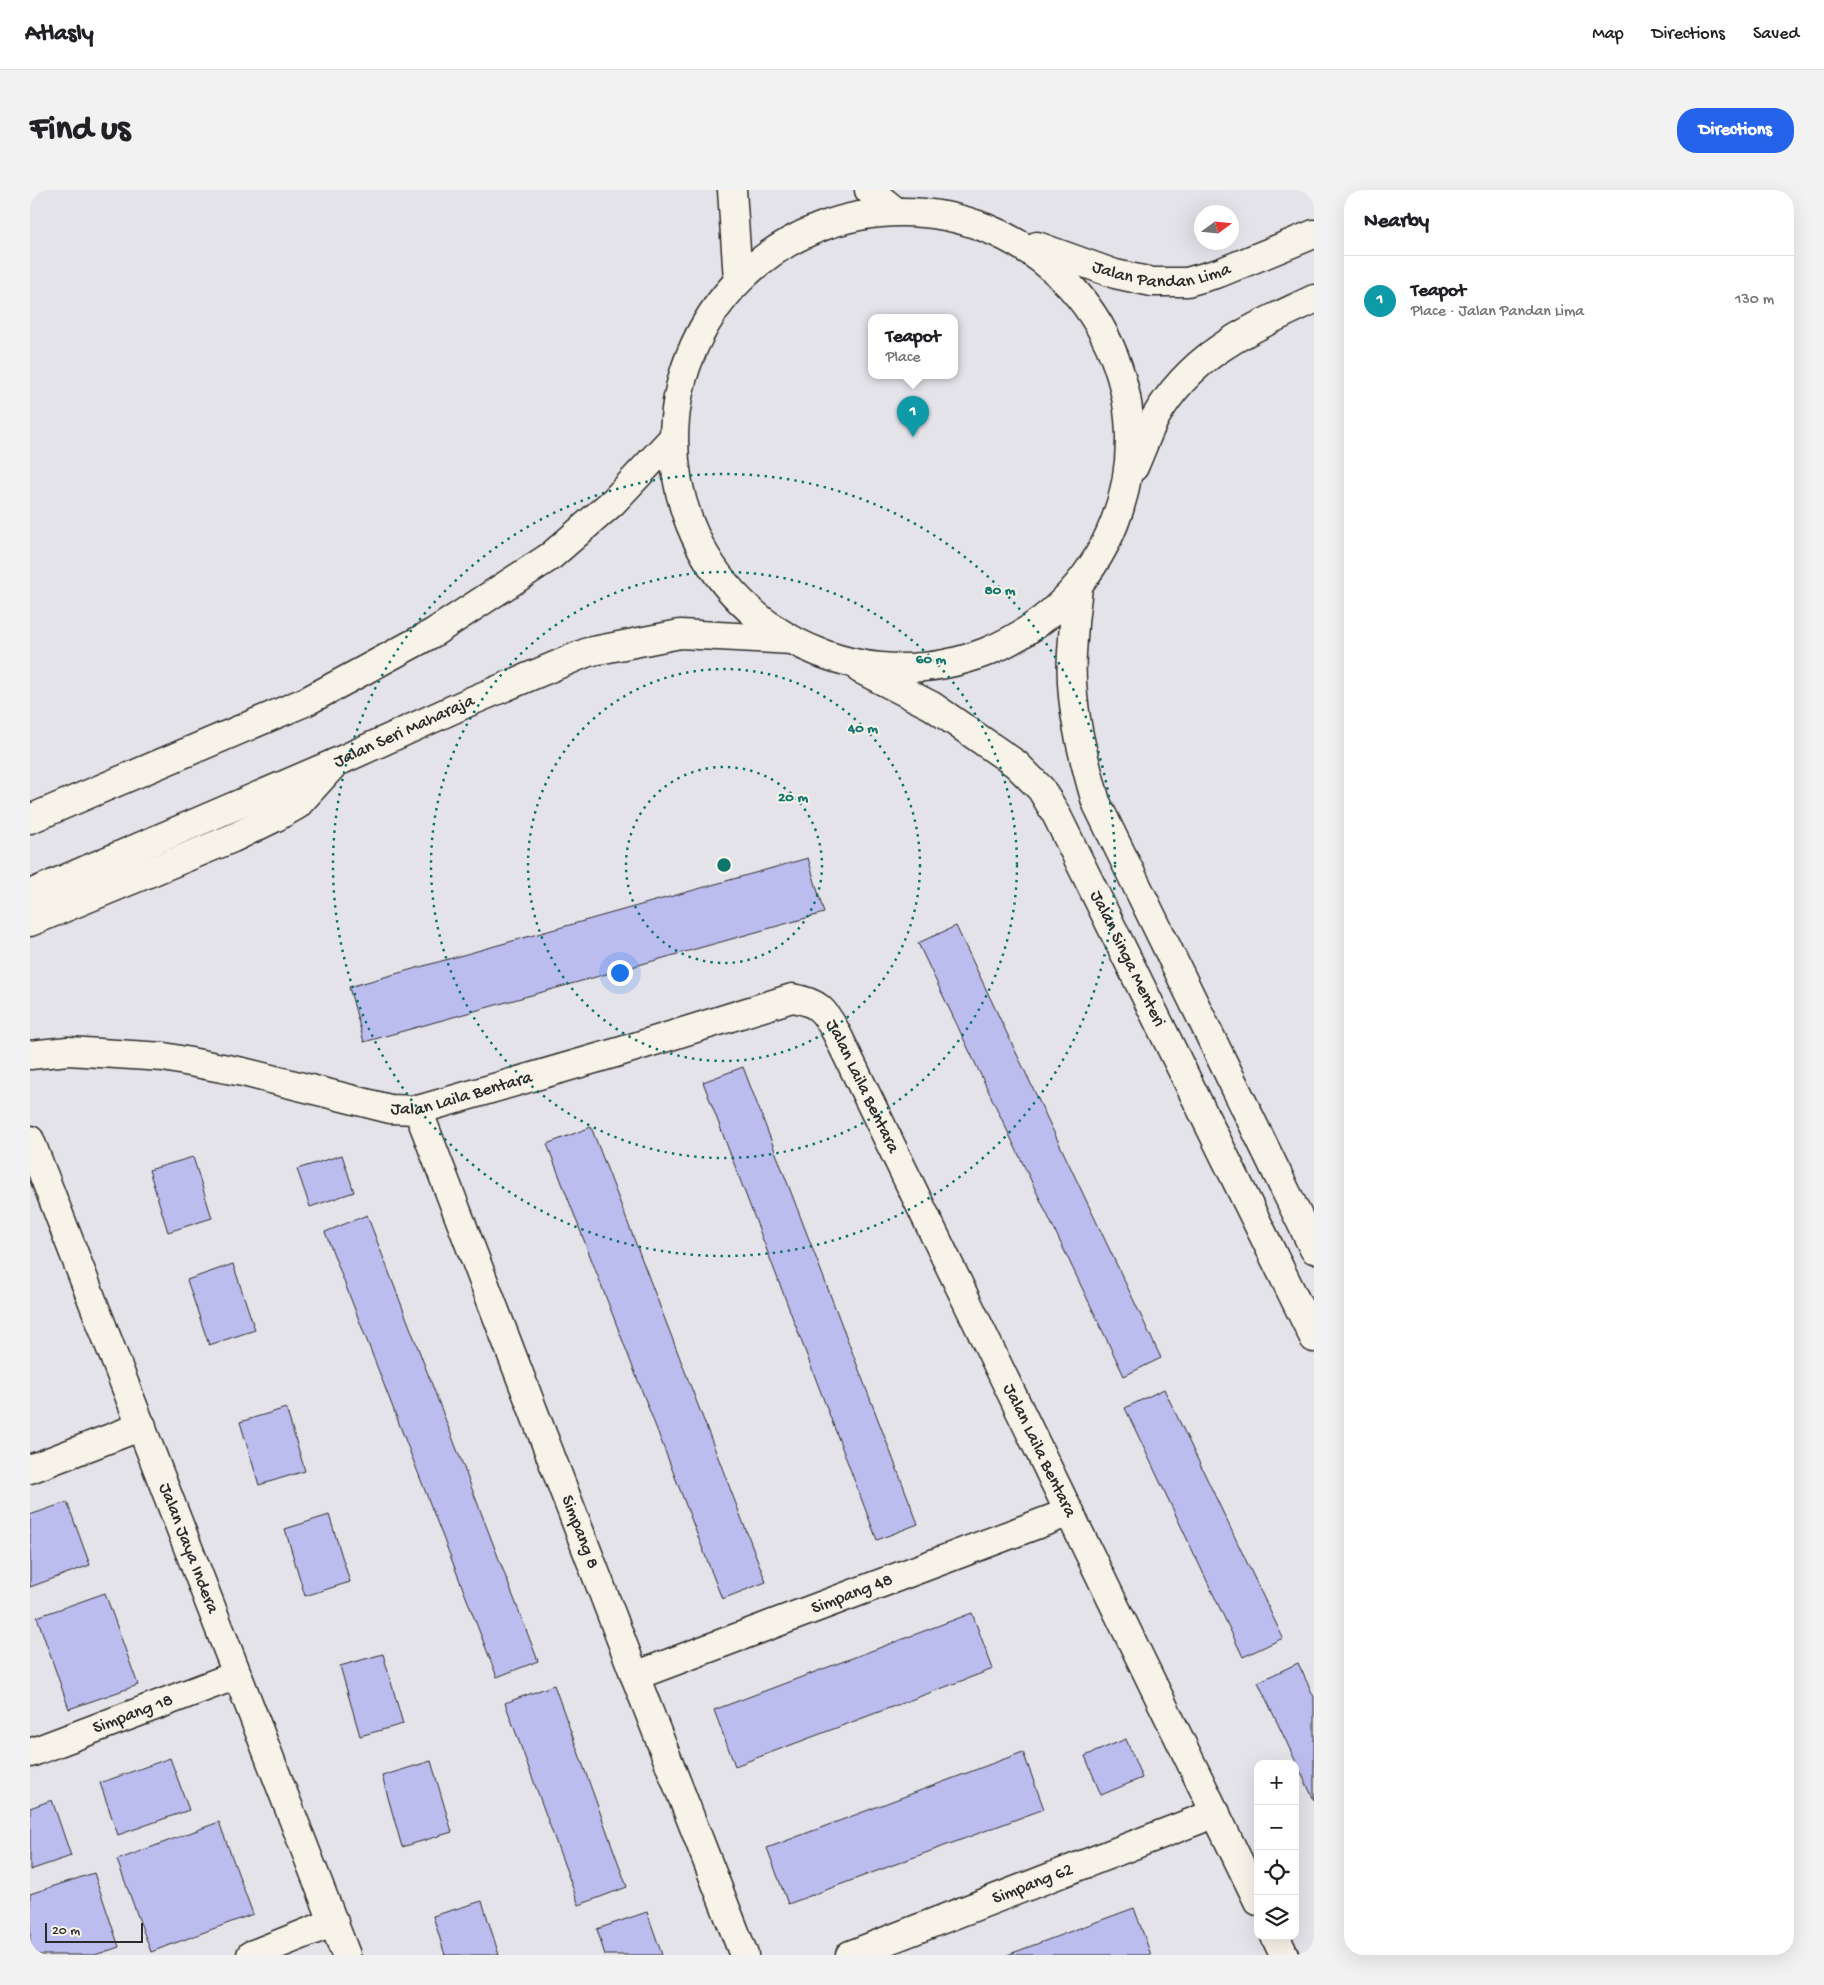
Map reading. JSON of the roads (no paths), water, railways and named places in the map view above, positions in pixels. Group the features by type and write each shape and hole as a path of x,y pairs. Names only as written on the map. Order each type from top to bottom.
{"main road":[{"path":"732,190 738,280"},
{"path":"869,190 894,210"},
{"path":"1127,482 1130,424 1118,366 1093,313 1054,269 1007,236 952,216 894,210 836,219 783,243 738,280 703,326 681,380 673,438 681,499 706,556 743,604 792,640 848,663 912,670 974,658 1031,630 1078,588 1109,538 1127,482 1156,418 1183,380 1206,357 1241,334 1314,299"},
{"name":"Jalan Pandan Lima","path":"1007,236 1115,274 1152,282 1187,282 1219,273 1314,234"},
{"path":"30,819 307,701 433,633 551,556 613,502 673,438"},
{"path":"1078,588 1072,654 1072,689 1083,758 1096,802 1314,1249"},
{"name":"Jalan Seri Maharaja","path":"30,894 588,652 680,634 792,640"},
{"name":"Jalan Singa Menteri","path":"848,663 932,706 1016,764 1041,789 1056,814 1314,1338"},
{"path":"30,922 233,838 276,818 297,805 335,763"},
{"name":"Jalan Laila Bentara","path":"30,1055 68,1051 164,1057 243,1072 390,1109 418,1110 622,1051 770,1003 792,998 808,1000 824,1011 836,1032 1255,1895"},
{"name":"Simpang 8","path":"418,1110 744,1955"},
{"name":"Jalan Jaya Indera","path":"30,1140 37,1179 142,1426 346,1955"},
{"path":"30,1469 142,1426"},
{"name":"Simpang 48","path":"635,1676 1070,1512"},
{"name":"Simpang 18","path":"30,1753 237,1675"},
{"name":"Simpang 62","path":"850,1955 1216,1813"},
{"path":"251,1955 334,1922"},
{"path":"1277,1940 1284,1955"}],"place":[{"name":"Teapot","path":"913,437"}]}
